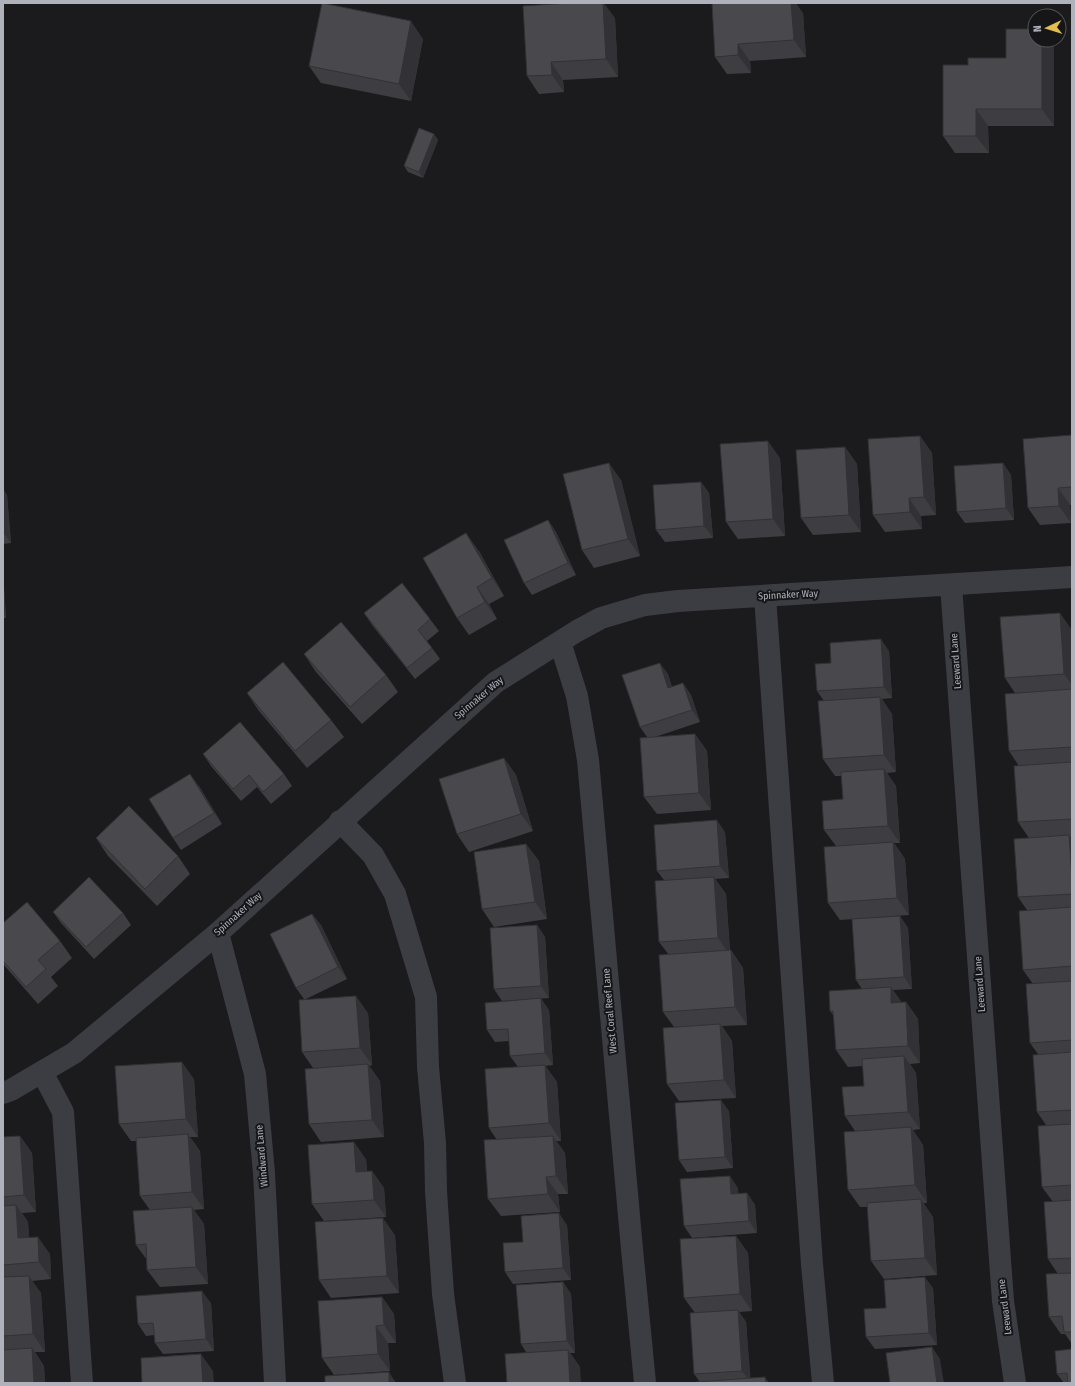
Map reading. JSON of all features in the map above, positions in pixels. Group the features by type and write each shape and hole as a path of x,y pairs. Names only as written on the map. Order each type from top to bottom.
{"street":[{"name":"Spinnaker Way","path":"3,1093 11,1090 74,1053 218,933 340,821 496,682 601,618 645,605 678,601 1072,578"},
{"name":"Leeward Lane","path":"951,585 1003,1301 1015,1383"},
{"path":"765,596 812,1264 823,1383"},
{"name":"West Coral Reef Lane","path":"560,642 577,696 588,760 632,1249 646,1383"},
{"path":"340,821 373,856 395,894 426,997 428,1067 435,1143 443,1286 454,1383"},
{"name":"Windward Lane","path":"218,933 255,1074 264,1173 275,1383"},
{"path":"42,1072 63,1112 82,1383"}],"building":[{"path":"322,3 411,21 399,84 309,66"},
{"path":"570,3 603,3 606,59 551,62 552,75 527,76 523,6"},
{"path":"712,3 791,3 794,40 738,44 738,55 715,57"},
{"path":"1006,29 1027,29 1027,48 1042,48 1042,109 976,109 976,136 943,136 943,65 968,65 968,58 1006,58"},
{"path":"419,128 434,134 419,172 404,166"},
{"path":"1072,435 1072,487 1058,488 1059,506 1028,508 1023,439"},
{"path":"920,436 924,497 909,498 910,512 873,515 868,439"},
{"path":"768,441 773,519 726,522 720,444"},
{"path":"845,447 849,515 801,518 796,450"},
{"path":"609,463 628,539 582,550 563,474"},
{"path":"1003,463 1006,508 957,512 954,466"},
{"path":"701,482 704,526 656,530 653,485"},
{"path":"548,520 568,563 524,583 504,540"},
{"path":"466,533 492,578 477,587 485,602 457,618 423,558"},
{"path":"402,583 430,619 418,630 432,648 407,668 364,613"},
{"path":"1060,613 1064,674 1005,678 1000,617"},
{"path":"341,622 386,675 350,707 304,654"},
{"path":"881,639 884,687 817,691 815,664 831,663 830,643"},
{"path":"283,662 331,720 295,751 247,693"},
{"path":"660,663 668,688 683,683 692,710 640,727 622,675"},
{"path":"1072,689 1072,747 1009,751 1005,694"},
{"path":"880,697 884,755 823,759 818,701"},
{"path":"240,722 284,774 263,792 249,775 233,789 203,754"},
{"path":"695,734 699,793 644,797 640,738"},
{"path":"504,758 521,814 457,834 439,779"},
{"path":"1072,762 1072,819 1018,822 1014,766"},
{"path":"884,769 888,826 824,830 822,801 843,799 841,772"},
{"path":"190,774 214,813 173,838 149,799"},
{"path":"129,806 178,856 145,889 96,838"},
{"path":"717,820 720,866 657,871 654,825"},
{"path":"1069,835 1072,894 1018,897 1014,839"},
{"path":"893,842 897,898 828,903 824,847"},
{"path":"526,844 535,902 482,909 474,852"},
{"path":"89,877 123,913 86,947 53,912"},
{"path":"714,877 718,938 659,942 655,881"},
{"path":"27,902 60,941 38,960 46,969 26,987 3,961 3,923"},
{"path":"1072,907 1072,966 1023,970 1019,911"},
{"path":"312,914 338,967 296,988 270,934"},
{"path":"900,916 904,977 856,980 852,919"},
{"path":"537,925 541,986 494,989 490,928"},
{"path":"731,950 735,1007 663,1012 659,955"},
{"path":"1072,981 1072,1040 1030,1043 1026,984"},
{"path":"891,987 891,1003 906,1002 908,1046 836,1050 833,1011 830,1011 829,991"},
{"path":"356,996 360,1048 302,1052 299,1000"},
{"path":"541,998 545,1053 510,1056 508,1029 487,1030 485,1003"},
{"path":"720,1024 724,1080 667,1084 663,1028"},
{"path":"1072,1052 1072,1110 1037,1112 1033,1055"},
{"path":"904,1056 908,1112 845,1116 842,1087 864,1086 862,1059"},
{"path":"182,1062 186,1119 119,1124 115,1066"},
{"path":"368,1064 372,1120 309,1124 305,1069"},
{"path":"545,1065 549,1123 489,1128 485,1069"},
{"path":"721,1100 725,1157 679,1160 675,1103"},
{"path":"1072,1124 1072,1185 1042,1187 1038,1126"},
{"path":"911,1127 915,1185 848,1190 844,1132"},
{"path":"188,1134 192,1192 140,1196 136,1138"},
{"path":"20,1136 24,1195 3,1197 3,1137"},
{"path":"553,1136 556,1176 546,1177 548,1194 488,1199 484,1140"},
{"path":"354,1142 356,1172 372,1171 374,1200 312,1204 308,1145"},
{"path":"730,1176 731,1194 747,1193 749,1221 684,1226 680,1179"},
{"path":"921,1199 925,1258 871,1261 867,1203"},
{"path":"1072,1200 1072,1258 1048,1259 1044,1202"},
{"path":"16,1205 18,1238 38,1237 39,1262 3,1265 3,1206"},
{"path":"192,1207 196,1267 147,1270 146,1244 136,1245 133,1211"},
{"path":"559,1213 563,1268 505,1272 503,1243 523,1242 521,1216"},
{"path":"383,1218 387,1276 319,1280 315,1222"},
{"path":"736,1236 740,1294 684,1298 680,1239"},
{"path":"1072,1273 1072,1332 1064,1332 1062,1316 1049,1317 1046,1274"},
{"path":"29,1276 33,1334 3,1336 3,1277"},
{"path":"925,1277 929,1333 866,1337 864,1309 886,1308 884,1280"},
{"path":"563,1282 567,1341 521,1344 516,1285"},
{"path":"202,1291 206,1339 155,1343 153,1323 138,1324 136,1296"},
{"path":"382,1297 384,1325 376,1326 378,1354 322,1358 318,1301"},
{"path":"738,1310 742,1371 694,1374 690,1313"},
{"path":"932,1347 937,1383 890,1383 886,1353"},
{"path":"32,1348 34,1383 3,1383 3,1350"},
{"path":"1072,1349 1072,1383 1068,1383 1067,1373 1057,1374 1055,1351"},
{"path":"568,1350 570,1383 507,1383 505,1354"},
{"path":"201,1354 203,1383 142,1383 141,1358"},
{"path":"389,1372 389,1383 325,1383 325,1376"},
{"path":"765,1377 766,1383 696,1383 696,1382"}]}
